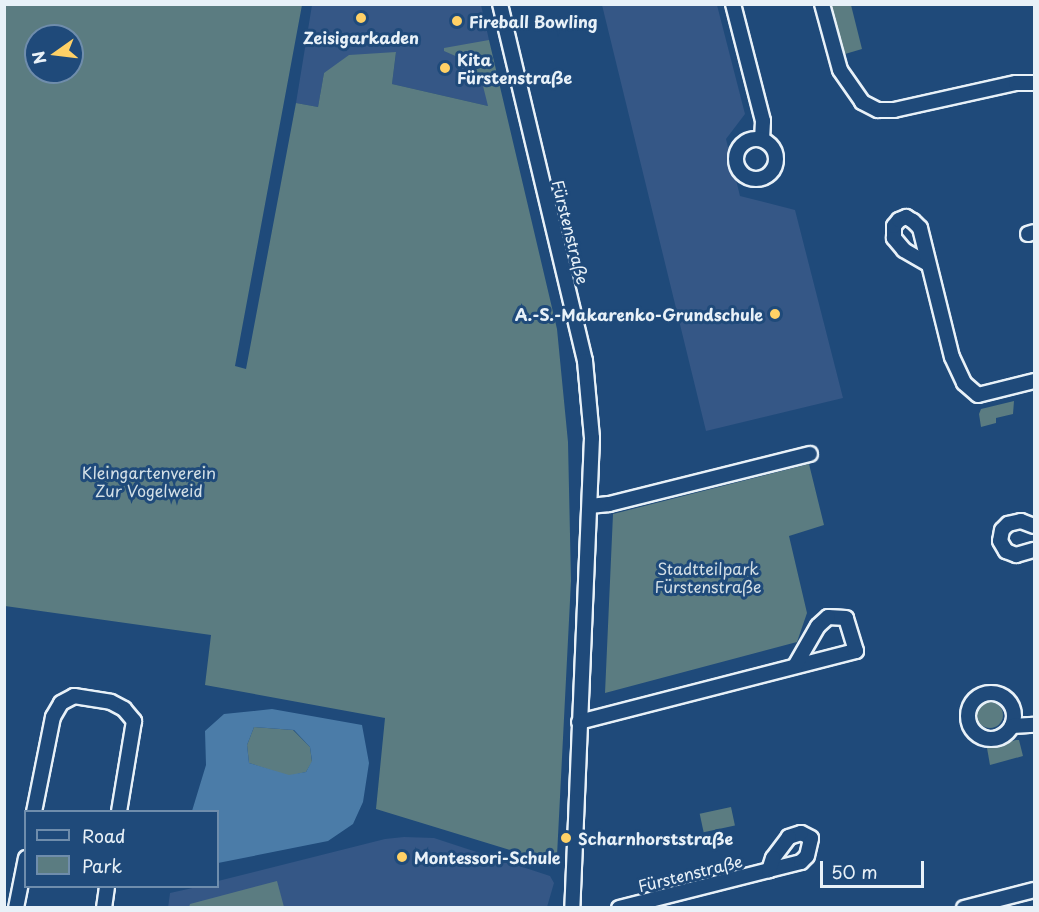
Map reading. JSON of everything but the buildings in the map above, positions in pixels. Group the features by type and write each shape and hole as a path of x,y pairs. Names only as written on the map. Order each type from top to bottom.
{"street":[{"path":"733,4 763,121 762,140"},
{"path":"822,4 840,70 862,102 878,110 894,110 1016,82 1035,83"},
{"name":"Fürstenstraße","path":"504,5 585,361 592,438 572,908"},
{"path":"928,264 952,357 964,383 978,394 1035,381"},
{"path":"590,506 609,504 810,454"},
{"path":"1035,526 1021,521 1008,524 1002,530 1000,541 1006,551 1016,555 1035,550"},
{"path":"579,722 856,651 846,618 828,617 818,626 795,666"},
{"path":"34,810 53,717 61,703 74,696 111,702 124,709 134,721 119,810"},
{"path":"1012,726 1035,725"},
{"path":"16,908 24,868"},
{"name":"Fürstenstraße","path":"619,908 770,870"},
{"path":"104,908 107,888"},
{"path":"964,908 1035,891"}],"shaded area":[{"path":"312,5 481,5 489,40 488,106 392,84 396,53 324,73 318,107 296,103"},
{"path":"602,5 717,5 745,114 726,139 740,196 795,210 843,398 706,431"},
{"path":"272,709 362,725 369,763 363,802 353,824 328,841 219,863 219,810 192,810 206,765 205,731 224,714","holes":["254,727 294,730 310,747 312,761 306,772 289,775 249,763 247,745"]},
{"name":"Montessori-Schule","path":"434,838 550,876 554,883 547,907 168,908 170,893 192,888 219,888 219,881 385,839"}],"green space":[{"name":"Kleingartenverein Zur Vogelweid","path":"4,5 302,5 235,366 246,369 296,103 318,107 324,73 349,55 396,52 392,84 488,106 481,78 467,61 444,51 444,48 489,40 557,329 568,442 571,581 557,856 553,863 376,809 385,718 205,685 211,635 5,606"},
{"path":"831,5 851,5 862,49 845,54"},
{"path":"1014,401 1013,414 996,418 996,423 981,427 979,414 981,409"},
{"name":"Stadtteilpark Fürstenstraße","path":"809,464 824,525 789,536 807,613 797,642 605,693 613,514"},
{"path":"990,702 999,706 1003,715 999,724 990,728 981,724 977,715 981,706"},
{"path":"254,727 293,730 310,747 312,762 306,772 289,776 249,763 247,745"},
{"path":"1019,740 1023,756 990,765 987,748"},
{"path":"731,807 735,826 704,832 700,814"},
{"path":"277,881 284,907 189,907 190,904"}],"place":[{"name":"Zeisigarkaden","path":"361,18"},
{"name":"Fireball Bowling","path":"457,21"},
{"name":"Kita Fürstenstraße","path":"445,68"},
{"name":"A.-S.-Makarenko-Grundschule","path":"775,314"},
{"name":"Scharnhorststraße","path":"566,838"},
{"name":"Montessori-Schule","path":"402,857"}]}
